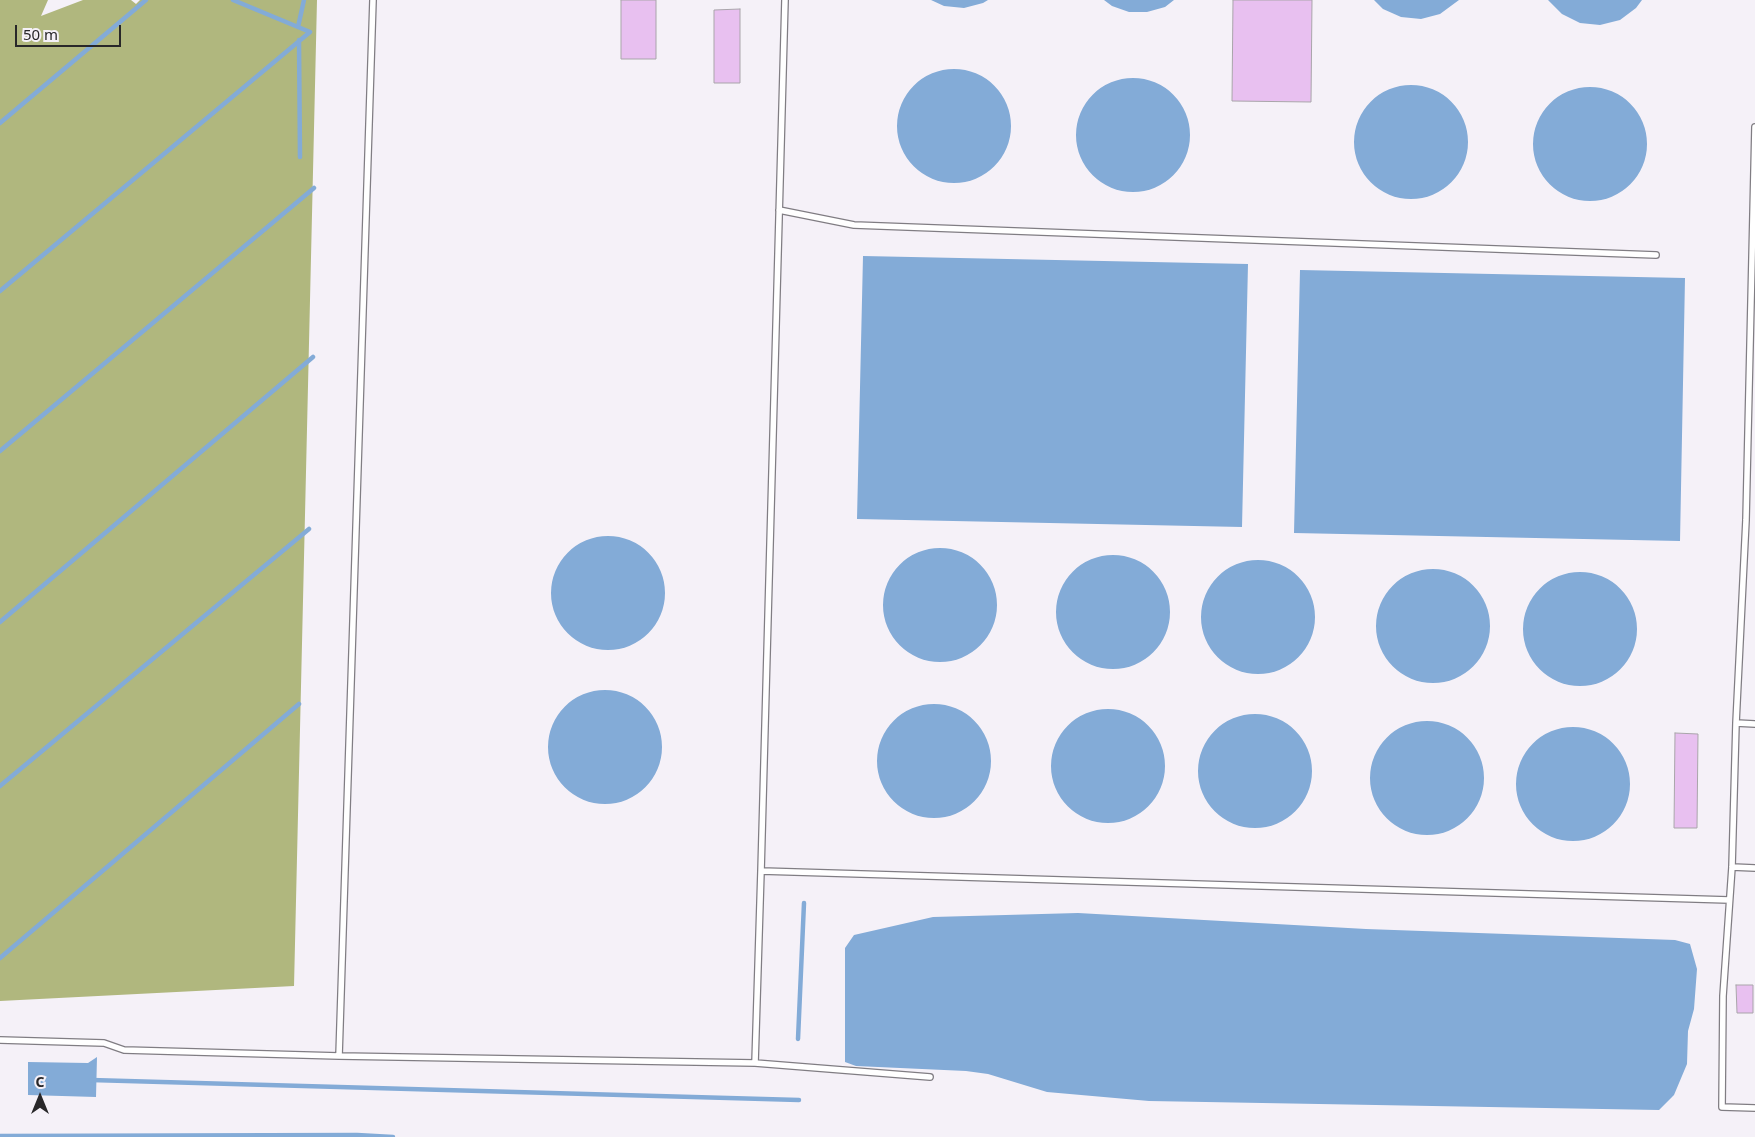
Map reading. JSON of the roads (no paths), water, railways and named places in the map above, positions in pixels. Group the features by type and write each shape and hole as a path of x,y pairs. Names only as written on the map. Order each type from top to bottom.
{"lane":[{"path":"339,1056 373,0"},
{"path":"755,1064 762,871 785,0"},
{"path":"1755,127 1746,520 1736,723 1732,867 1723,996 1722,1107 1755,1108"},
{"path":"780,210 854,226 1656,255"},
{"path":"1746,520 1755,520"},
{"path":"1736,723 1755,724"},
{"path":"1732,867 1755,868"},
{"path":"762,871 1729,900"},
{"path":"0,1040 104,1043 124,1050 755,1064 930,1077"}],"water":[{"path":"931,0 988,0 964,8 944,6"},
{"path":"1104,0 1174,0 1165,7 1147,12 1129,12 1112,6"},
{"path":"1374,0 1459,0 1440,14 1421,19 1401,17 1383,9"},
{"path":"1548,0 1642,0 1636,8 1620,20 1600,25 1580,23 1562,14"},
{"path":"954,69 976,73 994,86 1007,104 1011,126 1007,148 994,166 976,179 954,183 932,179 914,166 901,148 897,126 901,104 914,86 932,73"},
{"path":"1133,78 1155,82 1173,95 1186,113 1190,135 1186,157 1173,175 1155,188 1133,192 1111,188 1093,175 1080,157 1076,135 1080,113 1093,95 1111,82"},
{"path":"1411,85 1433,89 1451,102 1464,120 1468,142 1464,164 1451,182 1433,195 1411,199 1389,195 1371,182 1358,164 1354,142 1358,120 1371,102 1389,89"},
{"path":"1590,87 1612,91 1630,104 1643,122 1647,144 1643,166 1630,184 1612,197 1590,201 1568,197 1550,184 1537,166 1533,144 1537,122 1550,104 1568,91"},
{"path":"863,256 1248,264 1242,527 857,519"},
{"path":"1300,270 1685,278 1680,541 1294,533"},
{"path":"608,536 630,540 648,553 661,571 665,593 661,615 648,633 630,646 608,650 586,646 568,633 555,615 551,593 555,571 568,553 586,540"},
{"path":"940,548 962,552 980,565 993,583 997,605 993,627 980,645 962,658 940,662 918,658 900,645 887,627 883,605 887,583 900,565 918,552"},
{"path":"1113,555 1135,559 1153,572 1166,590 1170,612 1166,634 1153,652 1135,665 1113,669 1091,665 1073,652 1060,634 1056,612 1060,590 1073,572 1091,559"},
{"path":"1258,560 1280,564 1298,577 1311,595 1315,617 1311,639 1298,657 1280,670 1258,674 1236,670 1218,657 1205,639 1201,617 1205,595 1218,577 1236,564"},
{"path":"1433,569 1455,573 1473,586 1486,604 1490,626 1486,648 1473,666 1455,679 1433,683 1411,679 1393,666 1380,648 1376,626 1380,604 1393,586 1411,573"},
{"path":"1580,572 1602,576 1620,589 1633,607 1637,629 1633,651 1620,669 1602,682 1580,686 1558,682 1540,669 1527,651 1523,629 1527,607 1540,589 1558,576"},
{"path":"605,690 627,694 645,707 658,725 662,747 658,769 645,787 627,800 605,804 583,800 565,787 552,769 548,747 552,725 565,707 583,694"},
{"path":"934,704 956,708 974,721 987,739 991,761 987,783 974,801 956,814 934,818 912,814 894,801 881,783 877,761 881,739 894,721 912,708"},
{"path":"1108,709 1130,713 1148,726 1161,744 1165,766 1161,788 1148,806 1130,819 1108,823 1086,819 1068,806 1055,788 1051,766 1055,744 1068,726 1086,713"},
{"path":"1255,714 1277,718 1295,731 1308,749 1312,771 1308,793 1295,811 1277,824 1255,828 1233,824 1215,811 1202,793 1198,771 1202,749 1215,731 1233,718"},
{"path":"1427,721 1449,725 1467,738 1480,756 1484,778 1480,800 1467,818 1449,831 1427,835 1405,831 1387,818 1374,800 1370,778 1374,756 1387,738 1405,725"},
{"path":"1573,727 1595,731 1613,744 1626,762 1630,784 1626,806 1613,824 1595,837 1573,841 1551,837 1533,824 1520,806 1516,784 1520,762 1533,744 1551,731"},
{"path":"1078,913 1366,929 1675,940 1690,944 1697,969 1694,1009 1688,1031 1687,1064 1674,1095 1659,1110 1149,1101 1047,1092 988,1074 966,1071 856,1066 845,1062 845,948 854,935 933,917"},
{"path":"97,1057 96,1097 28,1095 28,1062 88,1063"}],"waterway":[{"path":"0,123 146,0"},
{"path":"0,291 310,32 233,0"},
{"path":"298,27 304,0"},
{"path":"299,40 300,157"},
{"path":"0,451 314,188"},
{"path":"0,622 313,357"},
{"path":"0,786 309,529"},
{"path":"0,958 299,704"},
{"path":"798,1039 804,903"},
{"path":"91,1080 799,1100"},
{"path":"0,1136 357,1135 393,1137"}]}
